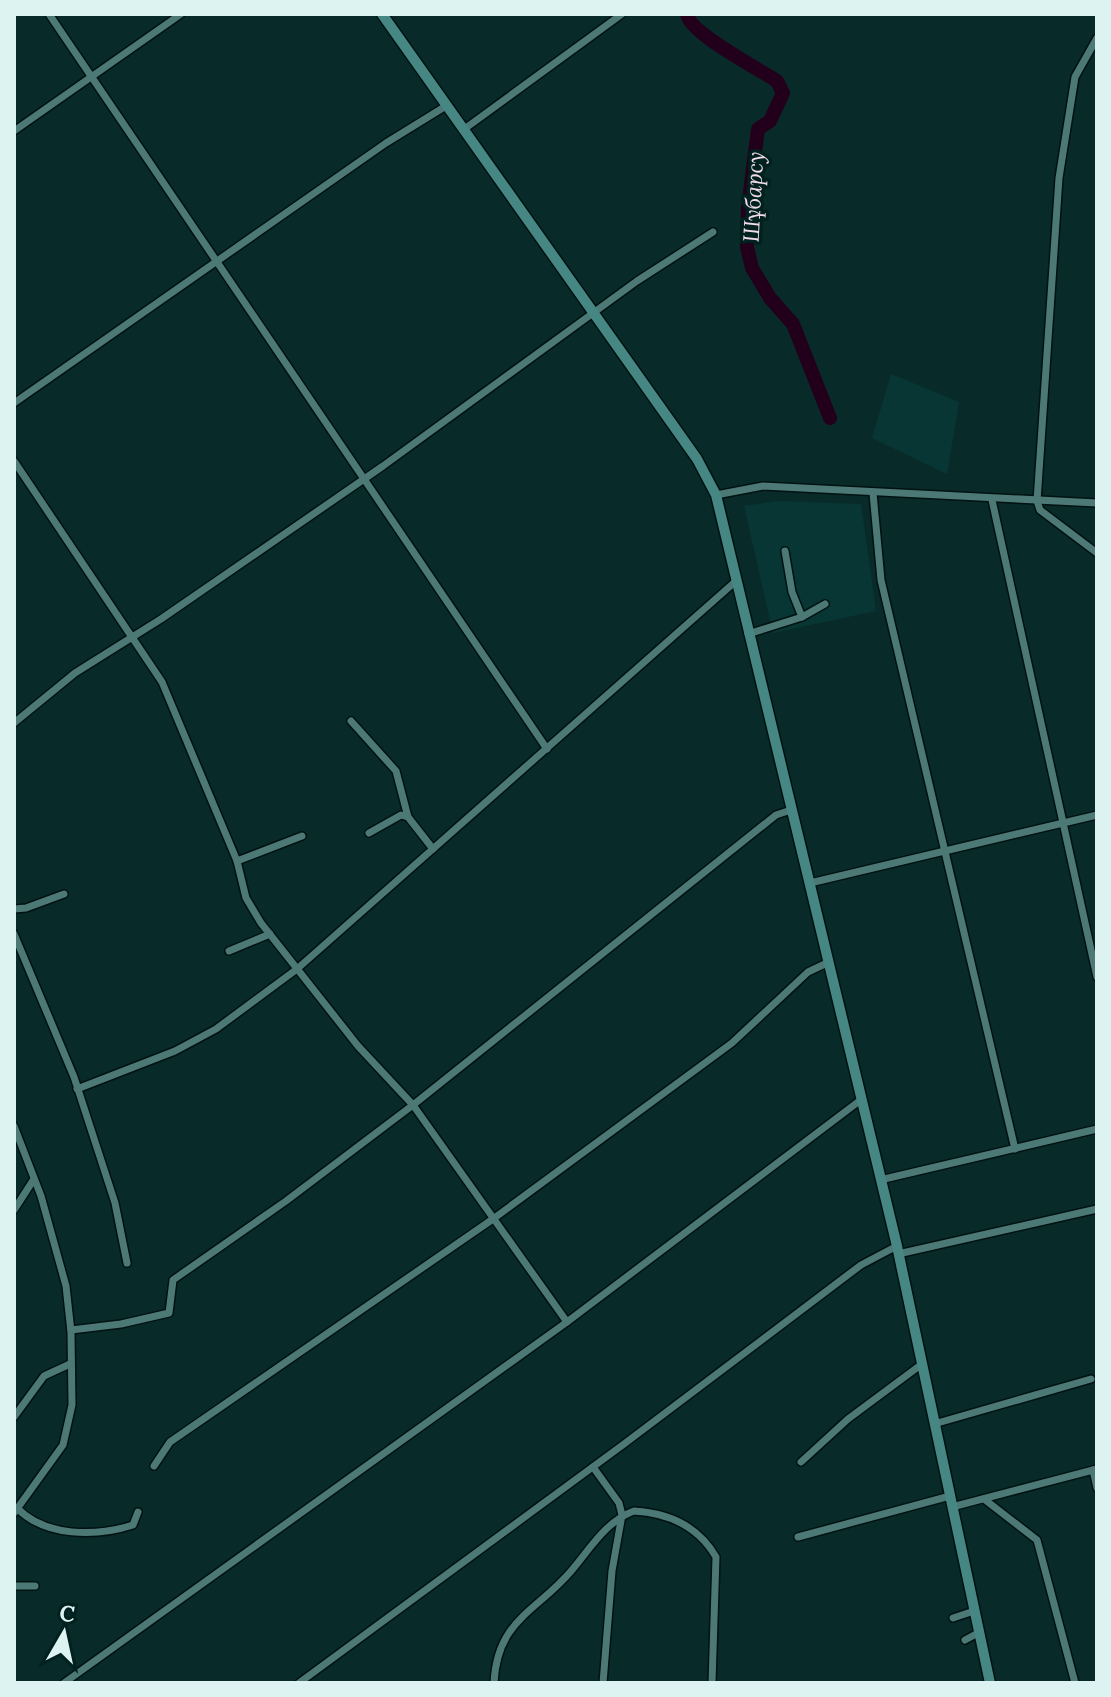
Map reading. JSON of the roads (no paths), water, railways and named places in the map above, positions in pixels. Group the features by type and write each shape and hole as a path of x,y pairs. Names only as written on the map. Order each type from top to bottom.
{"street":[{"path":"49,14 365,476 547,749"},
{"path":"14,131 181,14"},
{"path":"382,14 697,459 716,495 897,1250 990,1683"},
{"path":"463,130 622,14"},
{"path":"1097,38 1075,77 1059,178 1037,501 1040,510 1097,553"},
{"path":"14,403 386,143 446,106"},
{"path":"14,723 75,673 365,476 637,281 713,232"},
{"path":"14,461 133,636 177,711 237,861 246,898 270,934 358,1046 413,1105 567,1322"},
{"path":"716,495 763,486 1097,503"},
{"path":"873,493 881,580 1015,1149"},
{"path":"992,500 1097,977"},
{"path":"785,551 792,592 802,617"},
{"path":"77,1089 175,1051 216,1029 297,969 736,581"},
{"path":"748,634 802,617 825,604"},
{"path":"351,721 396,771 408,817 433,849"},
{"path":"71,1330 134,1322 169,1313 173,1280 286,1201 413,1105 776,815 791,810"},
{"path":"810,883 1097,815"},
{"path":"369,833 395,816 408,817"},
{"path":"237,861 302,836"},
{"path":"14,909 26,908 64,894"},
{"path":"14,934 77,1089 115,1203 127,1263"},
{"path":"229,951 270,934"},
{"path":"154,1466 170,1442 493,1219 698,1069 744,1033 808,972 829,962"},
{"path":"64,1683 567,1322 862,1099"},
{"path":"14,1126 60,1263 71,1330 72,1405 68,1432 52,1462 16,1510 40,1525 79,1532 133,1525 138,1512"},
{"path":"880,1180 1097,1129"},
{"path":"14,1210 34,1179"},
{"path":"299,1683 861,1265 897,1250 1097,1209"},
{"path":"14,1417 44,1376 70,1364"},
{"path":"801,1462 848,1419 922,1364"},
{"path":"934,1424 1091,1379"},
{"path":"593,1467 619,1503 622,1515 612,1571 603,1683"},
{"path":"798,1537 951,1502 984,1499 1095,1470 1097,1488"},
{"path":"984,1499 1037,1540 1075,1683"},
{"path":"494,1683 495,1665 518,1618 570,1573 622,1515 647,1512 680,1521 708,1544 716,1557 712,1683"},
{"path":"14,1586 35,1586"},
{"path":"953,1618 974,1611"},
{"path":"965,1640 978,1633"}],"waterway":[{"name":"Шұбарсу","path":"687,14 699,31 777,81 783,93 770,121 758,129 748,208 747,247 752,268 770,298 793,324 830,418"}]}
